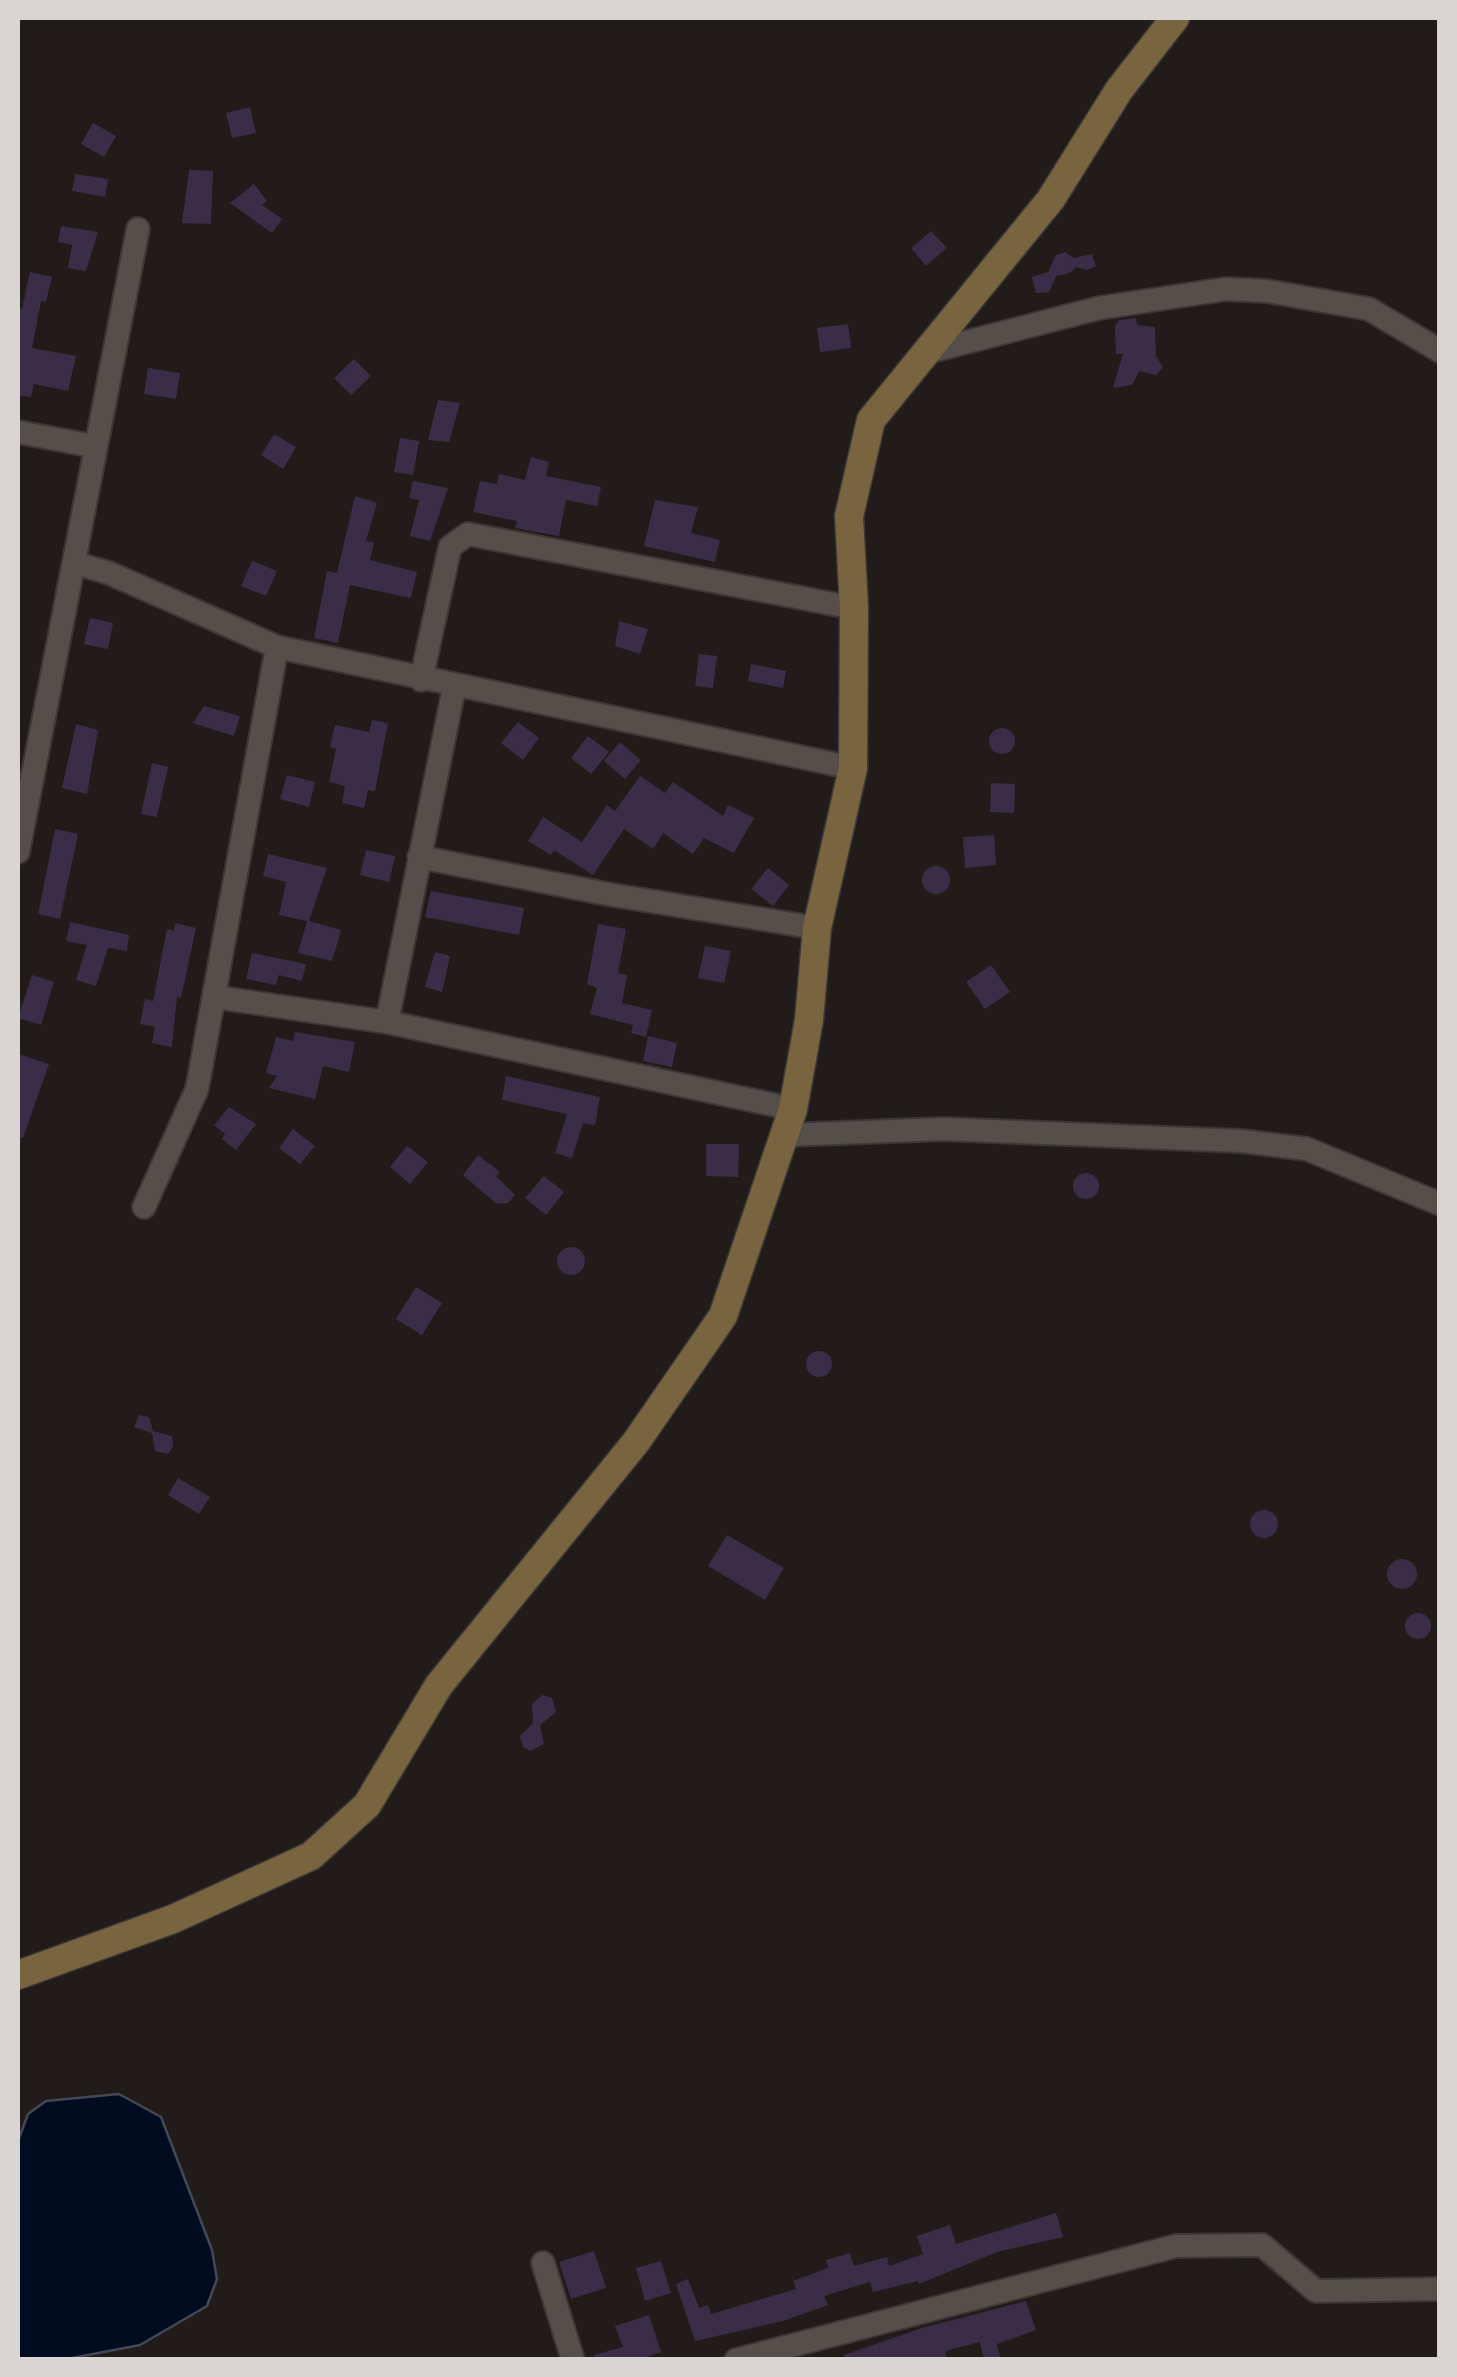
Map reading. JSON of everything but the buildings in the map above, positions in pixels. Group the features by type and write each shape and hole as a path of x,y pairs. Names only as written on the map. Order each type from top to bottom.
{"main road":[{"path":"18,1975 173,1919 311,1856 368,1805 438,1685 636,1442 723,1316 764,1188 790,1122 809,1020 817,928 852,768 854,608 849,516 871,420 1051,200 1119,90 1174,18"}],"street":[{"path":"18,852 75,563 93,446 138,229"},
{"path":"928,352 1100,308 1226,289 1267,290 1368,309 1440,350"},
{"path":"18,432 93,446"},
{"path":"420,680 450,547 468,534 854,608"},
{"path":"75,563 109,573 278,647 454,688 852,768"},
{"path":"144,1207 197,1089 278,647"},
{"path":"387,1022 454,688"},
{"path":"419,857 606,894 817,928"},
{"path":"215,998 387,1022 790,1122 1241,1141 1307,1150 1440,1204"},
{"path":"736,2360 1176,2246 1262,2245 1316,2291 1440,2289"},
{"path":"543,2263 573,2360"}],"water":[{"path":"119,2094 161,2117 212,2250 217,2279 207,2306 140,2345 67,2359 18,2359 18,2141 28,2114 46,2101"}]}
